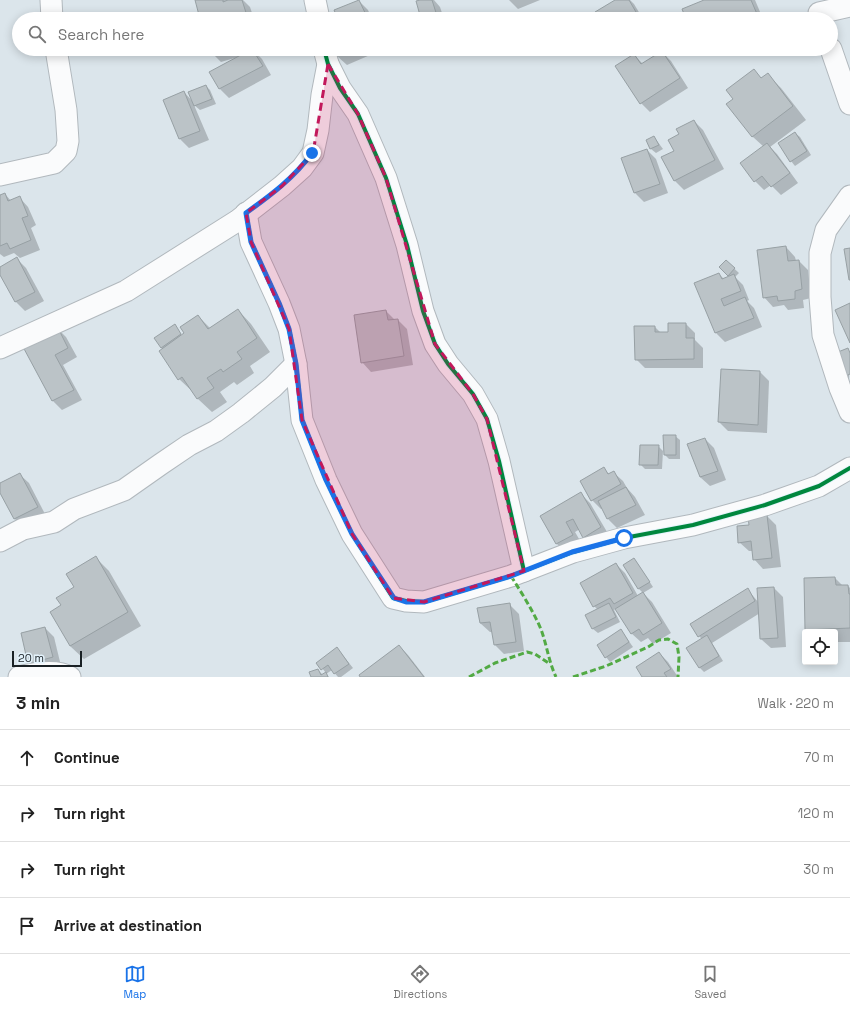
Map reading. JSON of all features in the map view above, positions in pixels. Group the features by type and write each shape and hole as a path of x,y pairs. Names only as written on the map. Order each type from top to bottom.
{"street":[{"path":"51,0 52,12"},
{"path":"315,0 318,12"},
{"path":"817,11 850,6"},
{"path":"0,175 54,163 66,151 68,141 66,110 57,56"},
{"path":"0,348 126,291 236,221 282,186 302,168 312,153 326,56"},
{"path":"326,56 340,88 358,114 386,178 407,246 423,311 435,344 448,364 473,394 487,419 499,461 524,571"},
{"path":"833,56 850,104"},
{"path":"850,196 826,230 820,253 820,297 823,335 840,388 850,412"},
{"path":"246,213 251,242 279,303 289,329 296,364 302,420 326,480 352,534 394,598 406,602 424,602 524,571 572,552 624,538 693,525 765,505 819,486 850,468"},
{"path":"0,541 23,529 54,522 74,509 124,490 166,460 189,445 216,431 241,413 273,387 296,364"},
{"path":"20,677 56,673 65,674 70,677"}],"highlighted area":[{"path":"328,64 358,114 386,178 435,344 473,394 487,419 524,571 424,602 393,598 352,534 302,420 289,329 251,242 246,213 282,186 313,153"}],"building":[{"path":"195,0 223,0 223,2 228,0 242,0 246,12 198,12"},
{"path":"359,0 365,12 335,12 334,10"},
{"path":"432,0 436,12 419,12 416,1"},
{"path":"615,0 629,0 636,12 595,12"},
{"path":"704,0 751,0 756,12 683,12 682,9"},
{"path":"239,56 257,56 263,66 219,89 209,72"},
{"path":"631,56 635,56 641,64 654,56 665,56 680,78 640,104 615,66"},
{"path":"754,69 761,78 768,73 793,106 752,137 726,104 733,99 726,90"},
{"path":"206,85 212,99 194,106 188,92"},
{"path":"184,91 200,131 179,139 163,100"},
{"path":"694,120 715,160 674,181 661,157 674,151 668,140 679,134 676,129"},
{"path":"795,132 807,151 790,162 778,143"},
{"path":"654,136 659,145 650,149 646,140"},
{"path":"767,143 790,173 771,187 762,176 754,182 740,163"},
{"path":"647,149 660,184 634,193 621,158"},
{"path":"5,193 8,201 20,196 28,216 22,218 31,240 10,249 7,243 0,246 0,195"},
{"path":"786,246 788,261 799,260 802,289 795,291 795,299 778,301 777,296 763,298 757,250"},
{"path":"850,248 850,280 849,280 844,249"},
{"path":"17,257 35,292 15,302 0,275 0,267"},
{"path":"726,260 735,268 728,276 719,267"},
{"path":"719,273 722,279 734,274 741,291 721,299 724,306 745,297 754,318 715,333 694,283"},
{"path":"850,303 850,343 835,310"},
{"path":"238,309 257,338 237,352 242,359 223,372 221,369 207,378 214,388 197,399 182,377 178,380 159,351 184,333 180,327 198,315 208,329"},
{"path":"386,310 388,320 398,319 404,356 361,363 354,315"},
{"path":"668,323 686,323 686,338 694,338 694,359 635,360 634,326 655,326 655,332 668,332"},
{"path":"175,324 181,334 161,348 154,338"},
{"path":"57,326 68,348 55,355 74,390 52,401 22,345"},
{"path":"848,348 850,353 850,374 844,377 833,354"},
{"path":"721,369 760,371 758,425 718,422"},
{"path":"663,435 676,435 676,455 664,455"},
{"path":"705,438 718,471 700,477 687,444"},
{"path":"640,445 659,445 658,465 639,465"},
{"path":"604,467 608,474 614,471 621,484 591,501 580,481"},
{"path":"20,473 38,507 14,519 0,493 0,483"},
{"path":"626,487 636,505 607,519 598,501"},
{"path":"581,492 601,527 583,538 573,519 566,522 573,535 556,544 540,516"},
{"path":"767,515 772,558 753,560 751,541 738,543 737,526 749,525 748,517"},
{"path":"96,556 128,612 70,646 50,612 61,605 56,598 74,587 66,574"},
{"path":"634,558 650,582 638,589 623,565"},
{"path":"616,563 633,593 614,604 610,598 593,607 580,583"},
{"path":"835,577 836,585 848,585 850,594 850,628 805,629 804,578"},
{"path":"774,587 778,638 760,639 757,588"},
{"path":"748,588 755,601 698,637 690,624"},
{"path":"643,592 662,623 643,635 639,629 631,634 615,609"},
{"path":"510,603 516,642 494,645 490,622 480,623 477,608"},
{"path":"609,603 616,617 592,629 585,615"},
{"path":"45,627 53,657 28,664 21,633"},
{"path":"621,629 629,642 605,658 597,645"},
{"path":"707,635 719,656 699,668 686,648"},
{"path":"399,645 424,677 360,677 359,675"},
{"path":"337,647 349,664 334,674 328,665 321,670 316,663"},
{"path":"659,652 671,669 664,673 667,677 642,677 636,667"},
{"path":"318,669 321,675 326,672 328,677 311,677 309,672"}],"marked path":[{"path":"511,576 540,627 556,677"},
{"path":"573,677 606,666 648,647 659,640 668,639 677,644 679,657 678,677"},
{"path":"469,677 495,663 527,652 535,654 550,664"}],"cycle path":[{"path":"326,56 328,64 340,88 358,114 386,178 407,245 423,311 435,344 448,364 473,394 487,419 499,461 524,571"},
{"path":"246,213 251,242 279,303 289,329 296,364 302,420 326,480 352,534 393,598 406,601 424,602 511,576 573,552 624,538 693,525 765,505 819,486 850,468"}],"route":[{"path":"312,153 302,168 282,186 246,213 251,242 279,303 289,329 296,364 302,420 326,480 352,534 394,598 406,602 424,602 511,576 572,552 624,538"}]}
